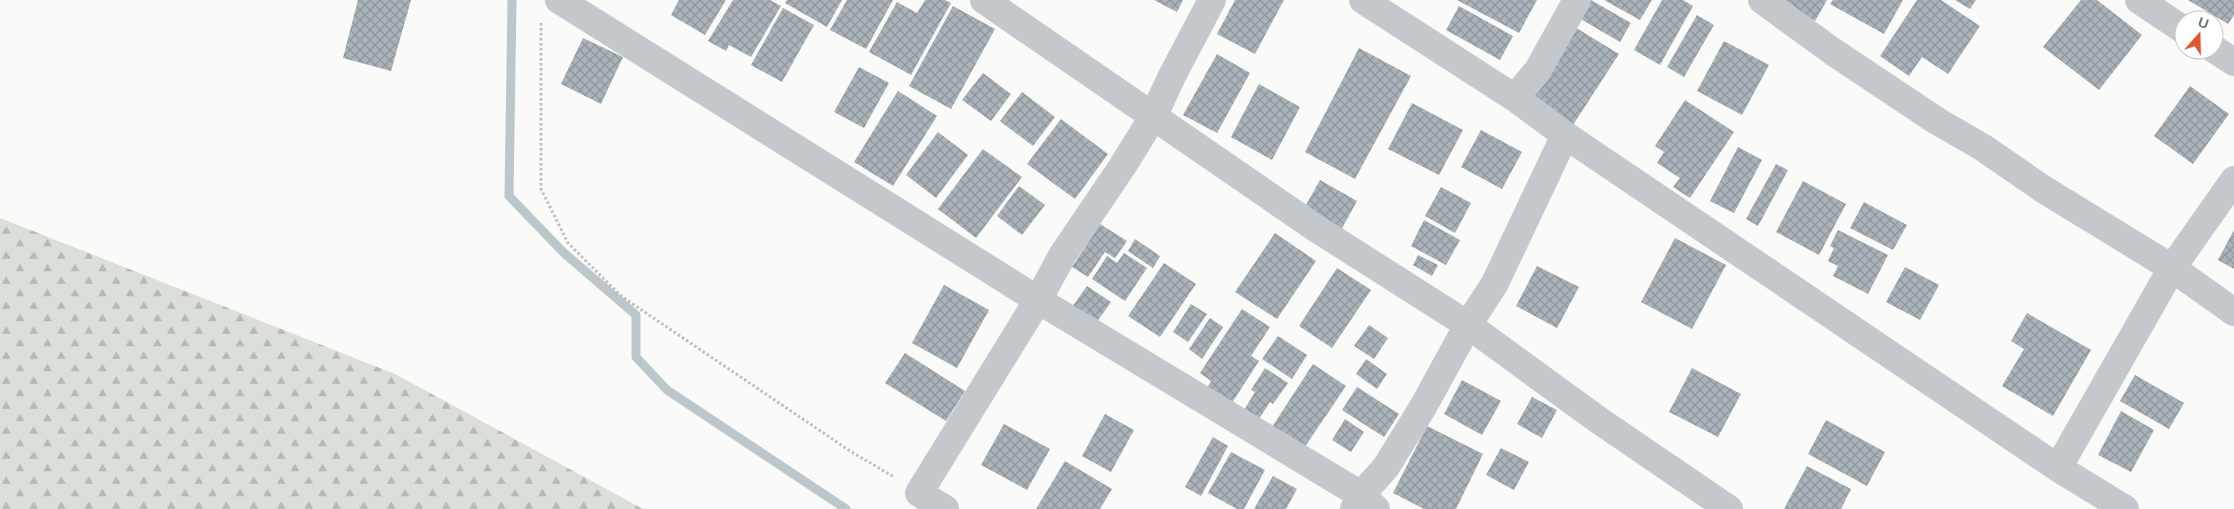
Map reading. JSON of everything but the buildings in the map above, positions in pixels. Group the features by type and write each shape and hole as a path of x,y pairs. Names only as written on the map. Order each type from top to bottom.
{"street":[{"path":"559,0 1364,504 1414,422 1468,325 1495,283 1566,135"},
{"path":"984,0 1314,227 1468,325 1597,419 1729,509"},
{"path":"945,509 919,493 1038,300 1063,254 1122,167 1153,117 1212,0"},
{"path":"1363,0 1515,98 1566,135 2110,505"},
{"path":"1515,98 1538,70 1577,0"},
{"path":"1762,0 1832,51 1937,121 1982,147 2043,189 2172,268 2234,312"},
{"path":"2139,0 2174,23"},
{"path":"2058,468 2172,268 2234,180"}],"path":[{"path":"541,20 541,188 568,243 621,296 850,450 919,493"}],"green space":[{"path":"0,218 395,374 643,509 0,509"}],"waterway":[{"path":"512,0 509,196 563,252 636,315 636,357 667,390 846,509"}]}
